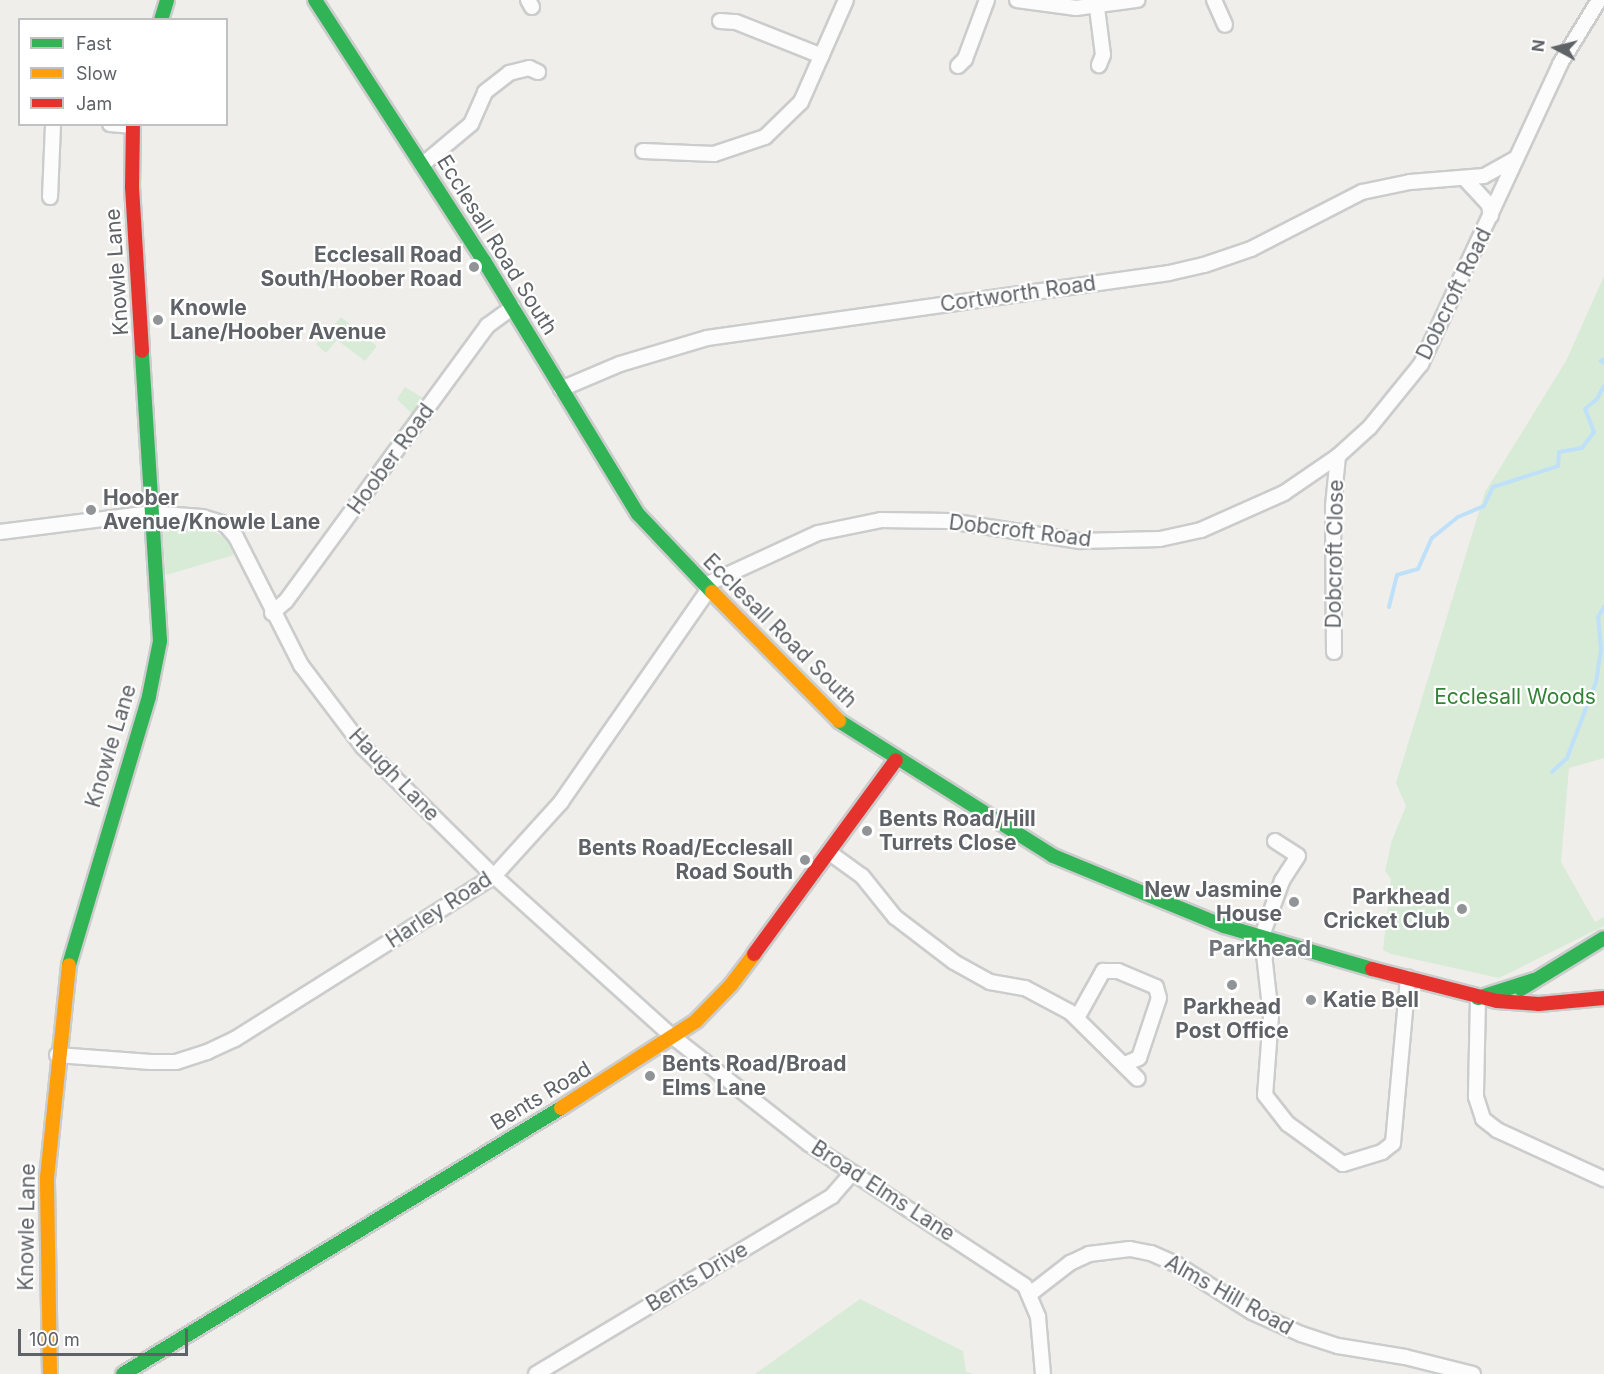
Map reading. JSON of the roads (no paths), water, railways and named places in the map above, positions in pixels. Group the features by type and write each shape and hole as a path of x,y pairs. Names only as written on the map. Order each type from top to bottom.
{"street":[{"path":"162,18 167,0"},
{"name":"Ecclesall Road South","path":"315,0 513,307 638,514 810,695 852,732 1053,856 1224,926 1478,998 1512,1003 1560,1003 1604,998"},
{"path":"643,151 714,154 765,136 801,102 846,0"},
{"path":"958,66 965,58 987,0"},
{"path":"1017,0 1048,6 1097,8 1136,0"},
{"path":"1214,0 1225,25"},
{"name":"Dobcroft Road","path":"707,587 818,533 881,520 949,521 1080,541 1160,539 1201,530 1244,513 1284,493 1338,456 1370,427 1422,364 1560,64 1599,0"},
{"path":"1097,8 1103,55 1099,65"},
{"path":"720,21 736,22 822,56"},
{"path":"422,165 471,124 485,92 509,73 529,68 538,72"},
{"path":"50,197 53,126"},
{"name":"Knowle Lane","path":"50,1374 46,1233 57,1055 66,977 76,930 157,666 161,614 150,513 132,187 133,126"},
{"name":"Cortworth Road","path":"561,389 620,364 707,338 1169,273 1251,249 1362,192 1410,182 1466,180 1499,170 1518,157"},
{"path":"1466,180 1489,205 1491,216"},
{"name":"Hoober Road","path":"272,612 300,583 487,326 513,307"},
{"name":"Dobcroft Close","path":"1334,652 1333,506 1338,456"},
{"name":"Haugh Lane","path":"0,532 150,513 202,516 225,524 236,537 272,612 315,687 357,739 494,876 672,1036"},
{"name":"Harley Road","path":"57,1055 176,1062 207,1052 235,1039 494,876 561,802 707,587"},
{"name":"Bents Road","path":"123,1374 637,1061 696,1021 731,985 896,760"},
{"path":"1275,841 1298,856 1282,881 1262,936 1271,1016 1265,1095 1288,1124 1342,1164 1382,1152 1393,1143 1408,978"},
{"path":"830,853 862,876 895,917 963,969 990,982 1024,988 1077,1018 1138,1079"},
{"path":"1512,1003 1518,991 1604,938"},
{"path":"1077,1018 1103,971 1118,971 1155,987 1159,998 1139,1058 1125,1064"},
{"path":"1538,978 1478,998 1476,1097 1483,1119 1497,1130 1604,1179"},
{"path":"1538,978 1545,994 1560,1003"},
{"name":"Broad Elms Lane","path":"672,1036 852,1173 1016,1278 1030,1294 1038,1317 1043,1374"},
{"name":"Bents Drive","path":"536,1374 832,1196 852,1173"},
{"name":"Alms Hill Road","path":"1030,1294 1070,1263 1089,1254 1130,1250 1151,1253 1176,1264 1252,1312 1301,1334 1338,1346 1405,1357 1473,1374"}],"waterway":[{"path":"1604,359 1601,361 1604,363"},
{"path":"1389,607 1397,575 1418,569 1432,538 1458,517 1484,506 1493,487 1558,466 1559,452 1582,448 1594,432 1585,409 1597,399 1604,386"},
{"path":"1552,772 1567,758 1596,682 1601,650 1598,617 1604,607"}],"place":[{"name":"Ecclesall Road South/Hoober Road","path":"474,267"},
{"name":"Knowle Lane/Hoober Avenue","path":"158,320"},
{"name":"Hoober Avenue/Knowle Lane","path":"91,510"},
{"name":"Bents Road/Hill Turrets Close","path":"867,831"},
{"name":"Bents Road/Ecclesall Road South","path":"805,860"},
{"name":"New Jasmine House","path":"1294,902"},
{"name":"Parkhead Cricket Club","path":"1462,909"},
{"name":"Parkhead Post Office","path":"1232,985"},
{"name":"Katie Bell","path":"1311,1000"},
{"name":"Bents Road/Broad Elms Lane","path":"650,1076"}],"district":[{"name":"Parkhead","path":"1260,949"}],"park label":[{"name":"Ecclesall Woods","path":"1515,697"}]}
